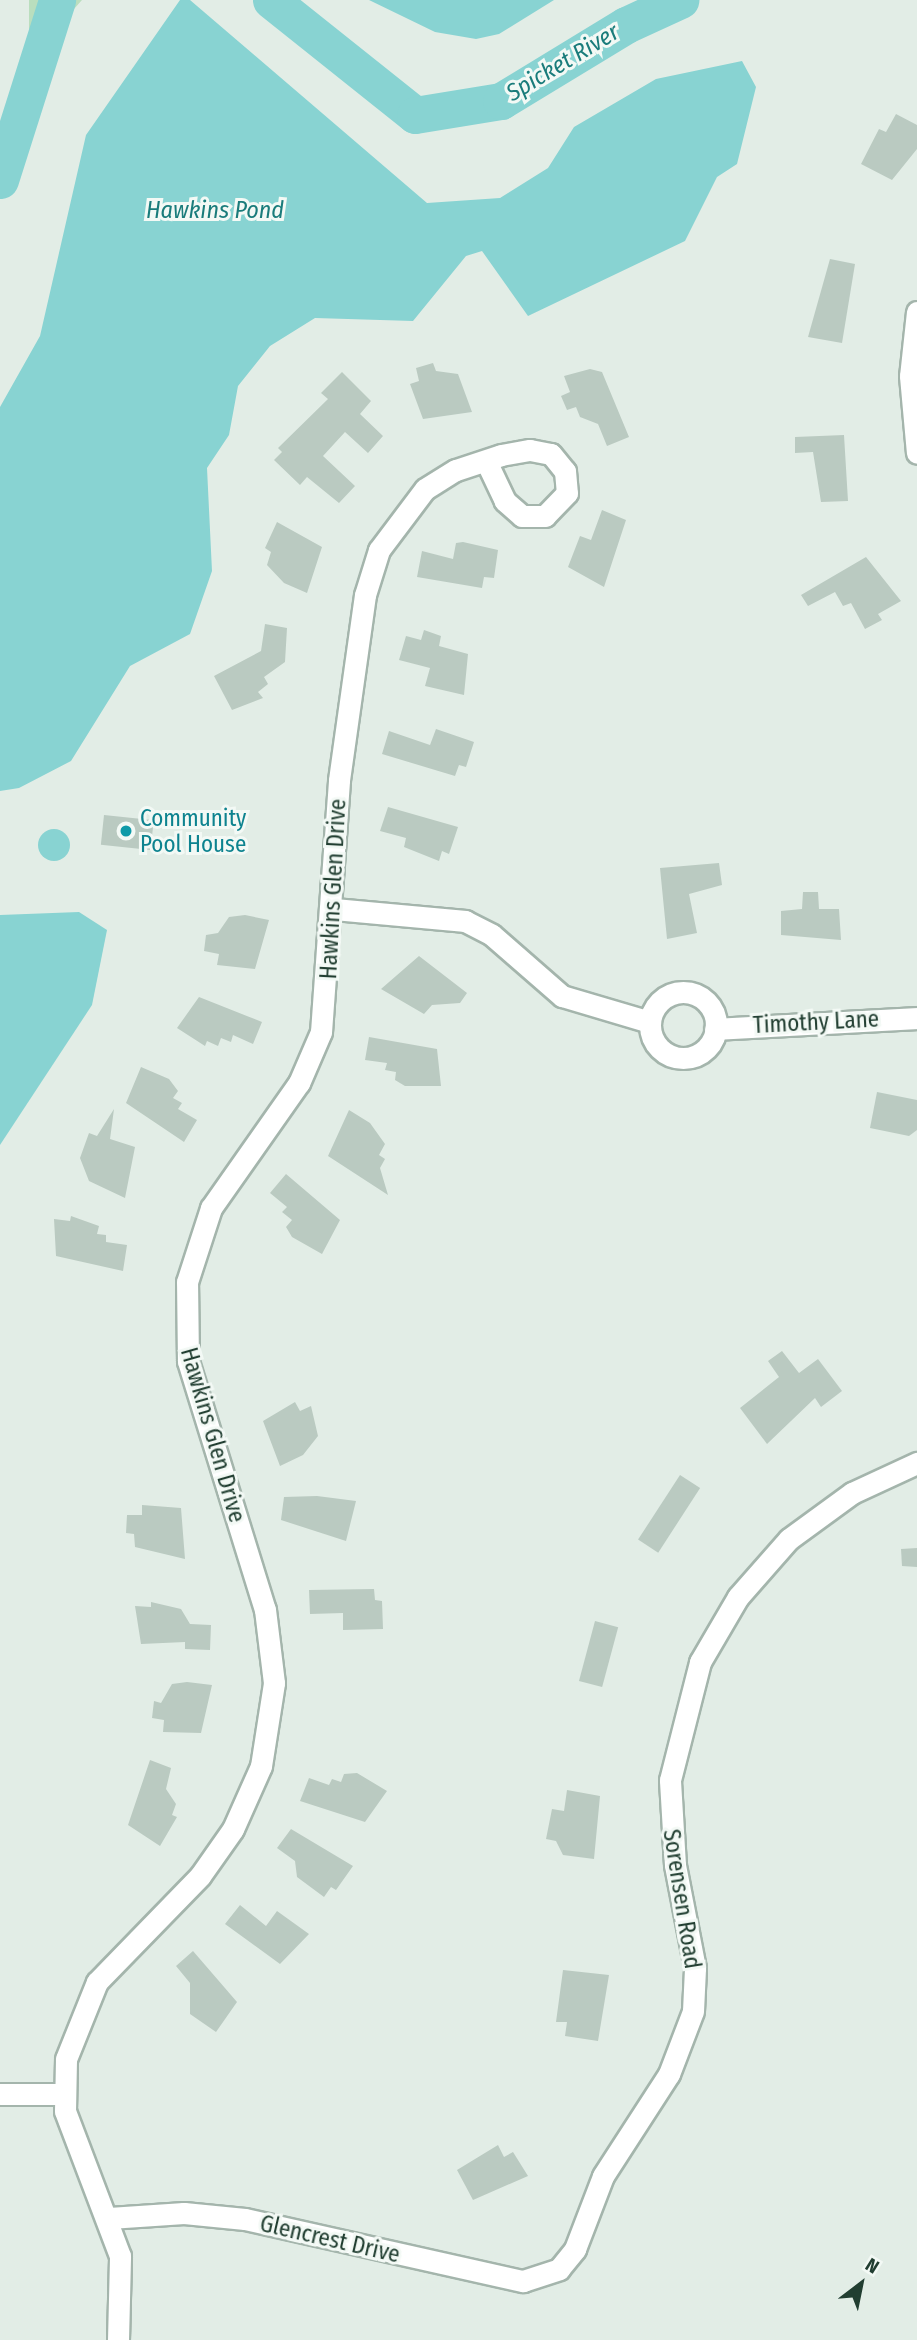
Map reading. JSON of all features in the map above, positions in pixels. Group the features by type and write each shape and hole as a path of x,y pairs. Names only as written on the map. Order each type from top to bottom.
{"street":[{"path":"917,312 910,376 917,453"},
{"name":"Hawkins Glen Drive","path":"118,2340 121,2272 109,2218 75,2144 62,2094 66,2059 88,1994 218,1853 264,1754 274,1683 271,1633 193,1379 185,1297 211,1208 314,1054 326,1010 334,908 339,780 374,562 425,489 486,461"},
{"path":"334,908 465,921 492,935 562,996 650,1022"},
{"path":"683,992 707,1004 715,1029 702,1051 677,1057 658,1047 650,1022 663,999 683,992"},
{"name":"Timothy Lane","path":"715,1029 917,1018"},
{"name":"Sorensen Road","path":"548,2276 575,2249 597,2187 668,2074 693,2011 695,1968 675,1865 670,1780 700,1662 738,1598 789,1539 852,1493 917,1463"},
{"path":"0,2094 62,2094"},
{"name":"Glencrest Drive","path":"109,2218 184,2213 245,2219 475,2274 523,2281 548,2276"}],"green space":[{"path":"29,0 82,0 24,65 29,54"}],"water":[{"name":"Hawkins Pond","path":"180,0 190,0 427,203 500,198 548,168 574,127 656,79 742,61 756,87 737,164 717,177 685,241 528,316 482,251 466,256 413,321 315,318 270,346 238,386 229,435 207,468 212,571 190,634 130,666 71,761 19,788 0,791 0,407 40,336 86,135"},
{"path":"369,0 554,0 499,34 476,39 435,32"},
{"path":"54,829 65,834 70,845 65,856 54,861 43,856 38,845 43,834"},
{"path":"79,912 107,930 92,1005 0,1145 0,915"}],"building":[{"path":"896,114 917,125 917,149 892,180 861,164 879,129 886,132"},
{"path":"830,259 855,264 842,343 808,337"},
{"path":"433,363 436,371 458,374 472,412 423,419 410,384 419,381 416,368"},
{"path":"590,369 602,372 629,437 607,446 598,424 580,417 576,407 567,410 561,396 570,392 564,376"},
{"path":"342,372 371,401 360,414 383,436 368,453 345,432 323,456 355,486 339,503 307,477 300,485 274,460 282,452 278,448 328,399 321,393"},
{"path":"844,435 848,501 821,502 813,452 795,453 795,437"},
{"path":"602,510 626,520 604,587 568,567 580,536 591,540"},
{"path":"277,522 322,547 307,593 284,583 267,565 271,552 265,548"},
{"path":"463,542 498,550 494,578 484,577 482,588 417,577 422,551 453,559 456,543"},
{"path":"866,557 901,601 878,614 882,620 865,629 851,603 843,606 835,592 808,606 801,595"},
{"path":"265,624 287,628 285,662 264,677 268,684 258,692 263,698 232,710 214,676 261,651"},
{"path":"424,630 441,636 439,646 468,654 464,695 425,686 430,668 399,660 406,636 421,640"},
{"path":"436,729 474,742 466,767 459,765 455,776 382,754 389,731 430,745"},
{"path":"388,807 458,827 449,854 442,851 439,861 404,847 406,838 380,831"},
{"name":"Community Pool House","path":"104,815 154,820 151,850 101,845"},
{"path":"719,863 722,885 689,894 697,933 667,939 660,868"},
{"path":"803,892 818,892 819,909 839,909 841,940 781,935 781,911 802,909"},
{"path":"245,915 269,920 255,969 217,965 219,954 204,951 206,935 218,933 229,917"},
{"path":"419,956 467,993 460,1003 432,1005 424,1014 381,989"},
{"path":"199,997 262,1022 253,1044 233,1035 231,1042 221,1038 218,1046 207,1041 205,1046 177,1028"},
{"path":"369,1037 437,1049 441,1086 405,1086 395,1080 396,1072 385,1070 387,1063 365,1060"},
{"path":"141,1067 169,1079 178,1091 173,1098 182,1103 178,1109 197,1120 184,1142 126,1103"},
{"path":"877,1092 917,1100 917,1130 909,1136 870,1128"},
{"path":"114,1109 110,1139 135,1147 125,1198 89,1181 80,1158 89,1133 97,1136"},
{"path":"349,1110 370,1123 385,1144 379,1155 385,1159 380,1168 388,1195 328,1156"},
{"path":"286,1174 340,1220 322,1254 292,1237 286,1227 292,1220 282,1212 287,1207 270,1193"},
{"path":"71,1216 99,1226 97,1234 106,1235 106,1242 127,1245 123,1271 56,1256 54,1219 70,1221"},
{"path":"782,1351 799,1373 818,1359 842,1391 821,1407 815,1398 767,1444 740,1408 779,1377 768,1361"},
{"path":"295,1402 300,1411 311,1406 318,1436 303,1455 280,1466 263,1421"},
{"path":"680,1475 700,1488 658,1553 638,1540"},
{"path":"317,1496 356,1501 346,1541 281,1520 284,1497"},
{"path":"142,1505 181,1508 185,1559 135,1547 134,1534 126,1533 127,1515 142,1515"},
{"path":"917,1548 917,1567 902,1566 901,1549"},
{"path":"374,1589 375,1600 382,1601 383,1629 343,1630 343,1613 310,1614 309,1590"},
{"path":"151,1602 181,1609 190,1624 211,1625 210,1650 185,1649 185,1642 141,1644 135,1606 151,1607"},
{"path":"595,1621 618,1627 602,1687 579,1681"},
{"path":"187,1682 212,1685 201,1733 163,1732 164,1720 152,1718 154,1701 161,1703 172,1684"},
{"path":"150,1760 171,1768 166,1789 176,1804 172,1815 177,1817 160,1846 128,1825"},
{"path":"357,1773 387,1791 365,1822 300,1801 309,1778 329,1785 332,1779 341,1782 344,1774"},
{"path":"567,1790 600,1796 594,1859 563,1855 556,1841 546,1839 552,1809 564,1811"},
{"path":"291,1829 353,1866 336,1890 331,1887 324,1897 297,1877 295,1861 277,1848"},
{"path":"240,1905 266,1926 277,1911 309,1934 280,1964 225,1924"},
{"path":"193,1951 237,2002 216,2032 190,2014 190,1983 176,1966"},
{"path":"563,1970 609,1975 598,2041 565,2036 567,2022 556,2022"},
{"path":"498,2145 504,2157 513,2152 528,2176 473,2200 457,2170"}],"waterway":[{"name":"Spicket River","path":"0,180 57,0"},
{"name":"Spicket River","path":"271,0 415,115 501,101 626,25 680,0"}],"place":[{"name":"Community Pool House","path":"126,831"}]}
